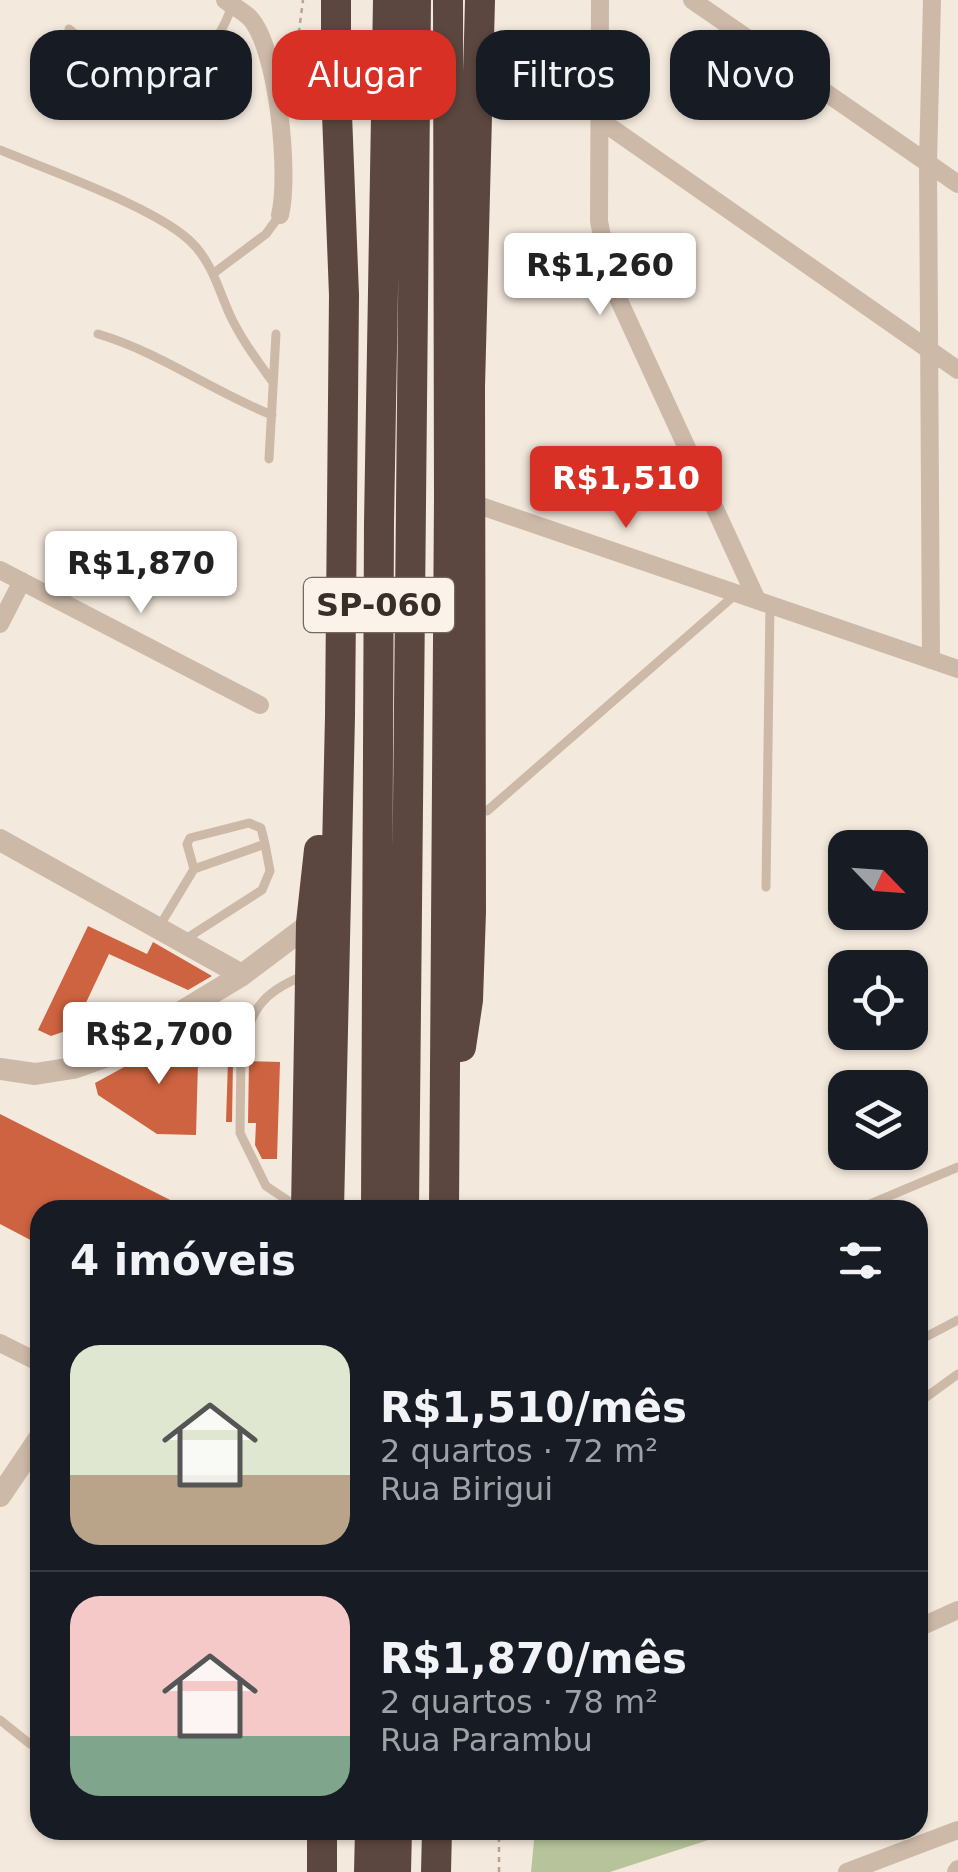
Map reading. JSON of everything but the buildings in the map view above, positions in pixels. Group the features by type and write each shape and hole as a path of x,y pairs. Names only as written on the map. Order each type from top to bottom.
{"highway":[{"path":"318,0 329,266 344,296"},
{"name":"SP-060","path":"329,1200 344,296 336,0"},
{"name":"SP-060","path":"376,1200 379,523 388,0"},
{"name":"SP-060","path":"404,1200 416,0"},
{"name":"SP-060","path":"444,1200 450,498 448,0"},
{"path":"445,1123 468,1000 471,912 470,386 480,0"},
{"path":"414,1200 435,555 450,498"},
{"path":"304,1200 311,923 329,735 340,716"},
{"path":"322,1840 322,1872"},
{"path":"369,1872 370,1840"},
{"path":"396,1872 397,1840"},
{"path":"436,1872 437,1840"}],"street":[{"path":"600,0 600,30"},
{"path":"692,0 958,184"},
{"path":"931,660 928,163 932,0"},
{"path":"228,3 250,18 263,41 272,81"},
{"path":"279,120 286,194 280,216"},
{"path":"600,120 958,370"},
{"path":"600,120 598,221 611,283 764,602"},
{"path":"481,506 958,669"},
{"path":"0,570 260,704"},
{"path":"0,624 22,581"},
{"path":"0,840 242,974"},
{"path":"0,1069 35,1074 73,1068 110,1055 274,953 311,923"},
{"path":"274,953 292,954 310,968"},
{"path":"0,1343 30,1359"},
{"path":"0,1496 30,1452"},
{"path":"928,1624 958,1610"},
{"path":"848,1872 958,1830"}],"lane":[{"path":"68,29 129,70 153,75 176,72 196,62 215,42 226,25 228,3"},
{"path":"0,150 158,218 195,245 214,273 230,316 272,381"},
{"path":"214,273 266,234 280,216"},
{"path":"98,334 139,348 226,396 272,415"},
{"path":"269,459 276,334"},
{"path":"487,812 736,594"},
{"path":"764,602 766,887"},
{"path":"182,942 262,890 270,870 261,828 249,823 190,838 187,844 194,869"},
{"path":"158,929 194,869 265,844"},
{"path":"288,1200 266,1186 240,1133 241,1055 250,1016 281,985 310,968"},
{"path":"213,992 213,1011 241,1055"},
{"path":"880,1200 958,1167"},
{"path":"928,1336 958,1320"},
{"path":"928,1395 958,1374"},
{"path":"0,1720 30,1744"}],"path":[{"path":"299,30 303,0"},
{"path":"499,1840 499,1872"}],"green space":[{"path":"534,1840 708,1840 610,1872 531,1872"}]}
